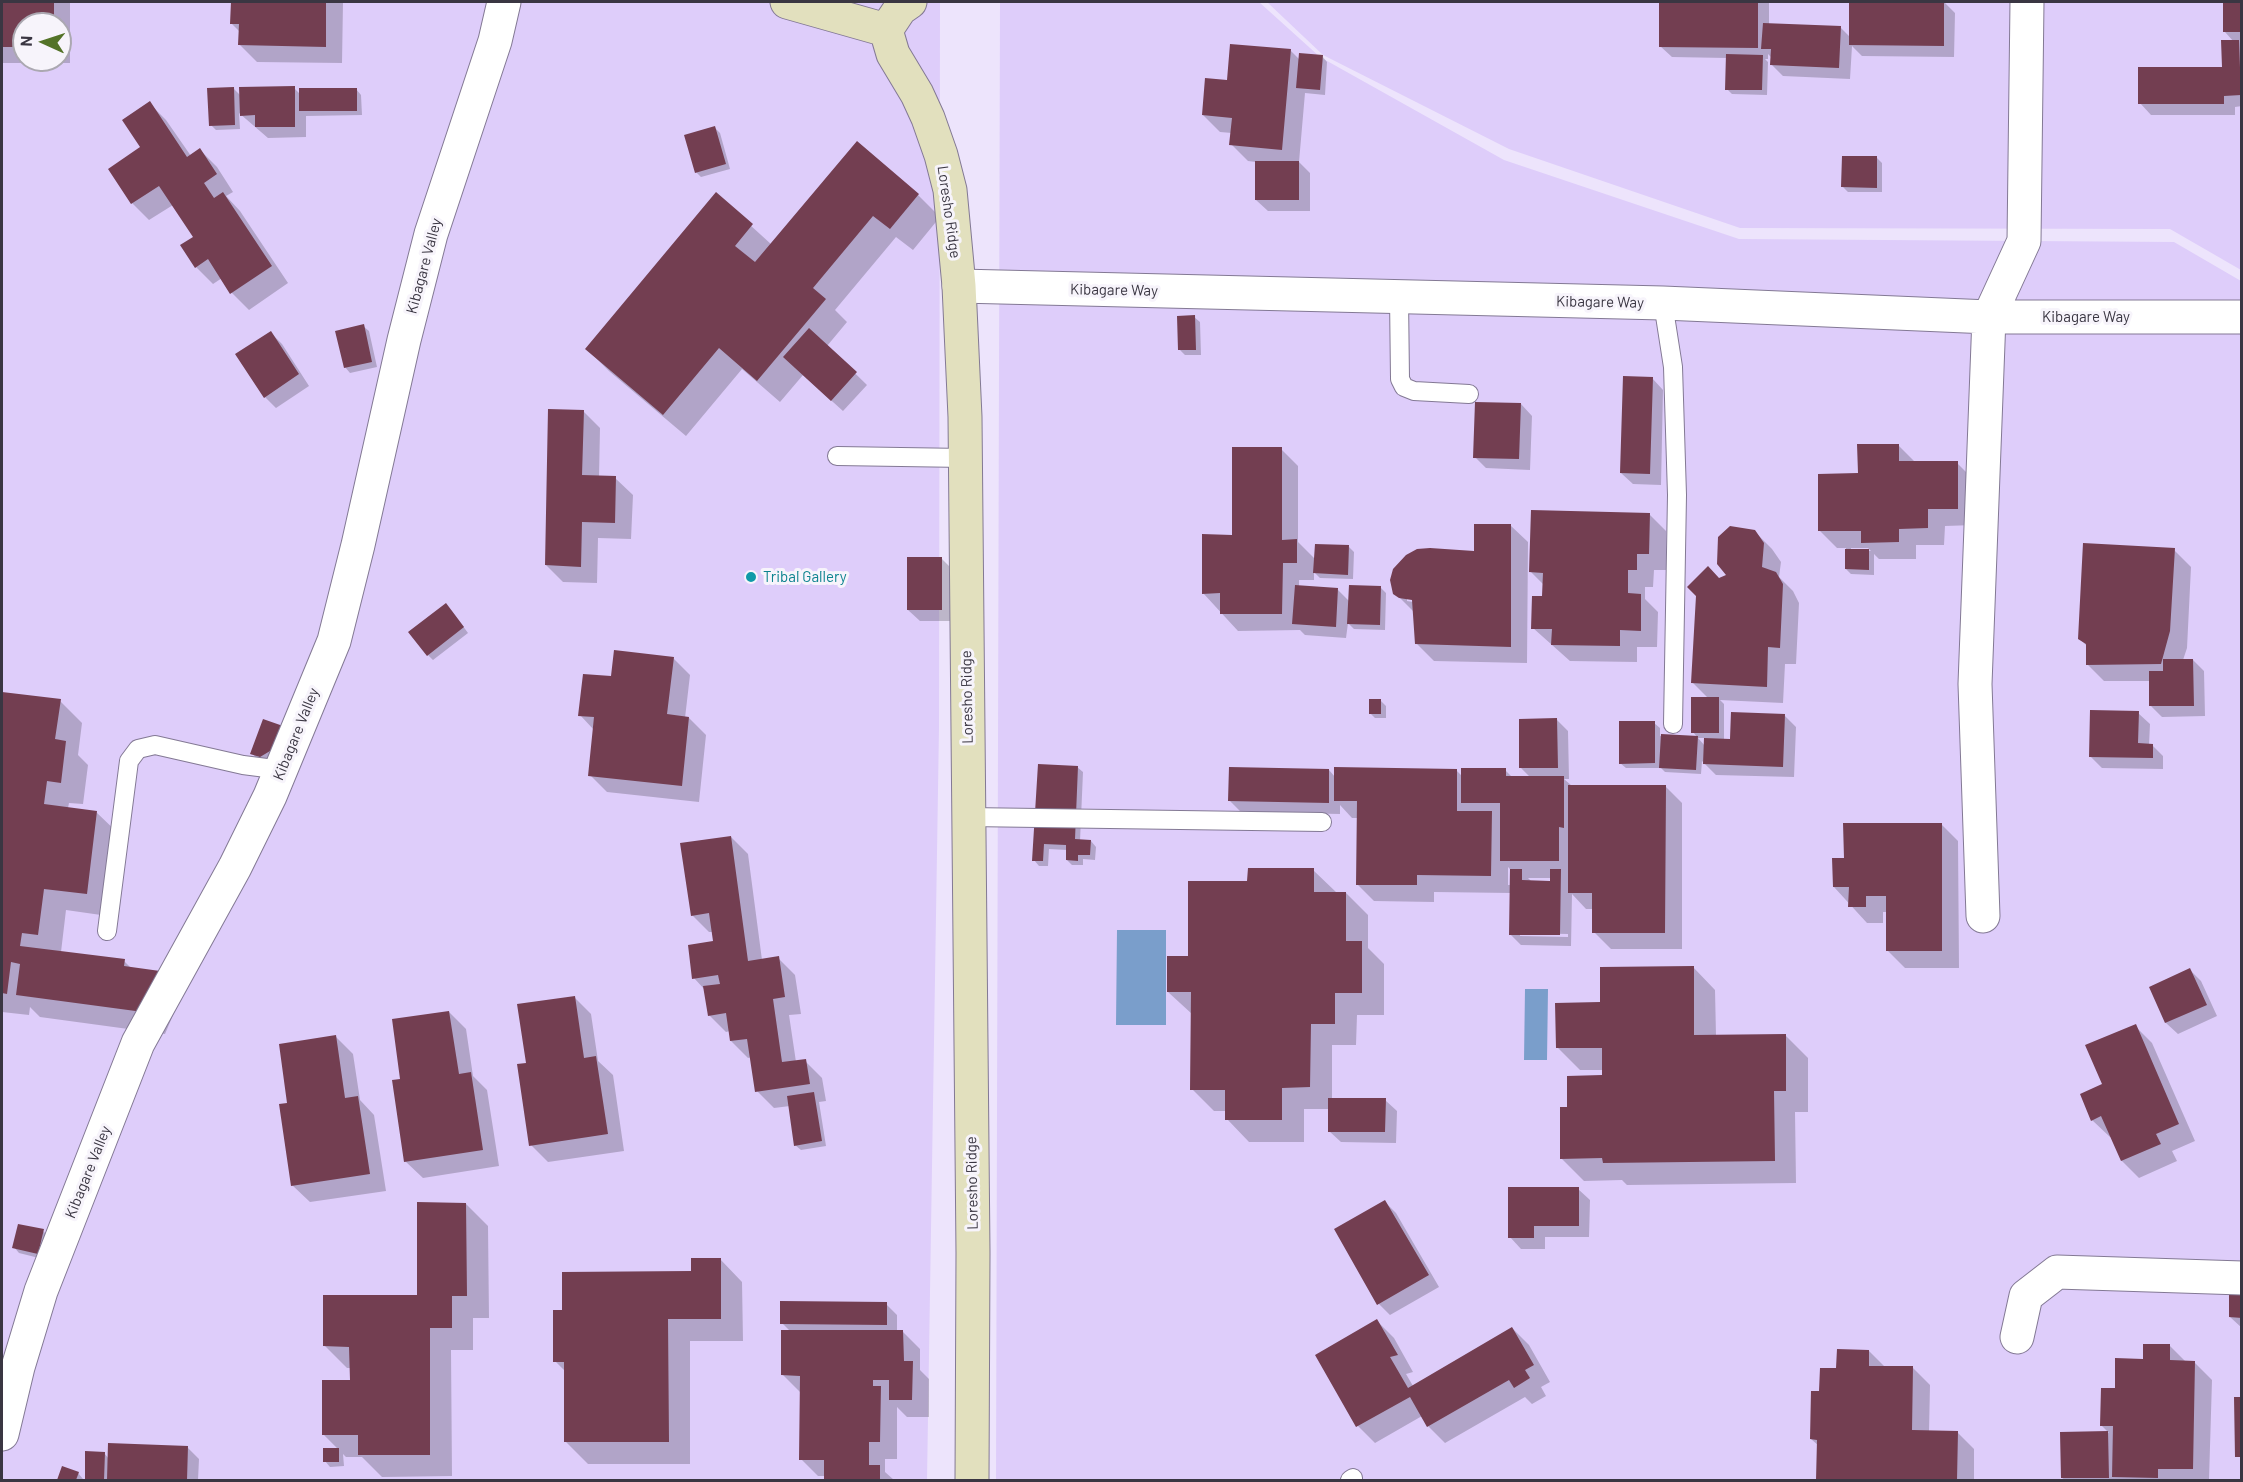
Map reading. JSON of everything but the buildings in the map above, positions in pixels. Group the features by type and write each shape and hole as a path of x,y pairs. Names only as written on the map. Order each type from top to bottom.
{"main road":[{"path":"787,2 886,30 900,9 909,2"},
{"name":"Loresho Ridge","path":"886,30 893,54 917,94 941,155 950,190 959,286 965,458 973,1252 972,1480"}],"street":[{"name":"Kibagare Valley","path":"2,1434 18,1367 41,1291 138,1043 235,867 282,770 334,641 430,234 495,41 504,2"},
{"path":"1983,916 1975,684 1989,317 2024,241 2027,2"},
{"name":"Kibagare Way","path":"959,286 1663,303 1989,317 2241,316"},
{"path":"2017,1337 2026,1296 2057,1272 2241,1278"}],"lane":[{"path":"1399,297 1400,379 1404,387 1414,391 1469,394"},
{"path":"1663,303 1673,367 1677,495 1673,724"},
{"path":"837,456 965,458"},
{"path":"107,931 129,761 138,749 154,745 243,765 282,770"},
{"path":"968,817 1322,822"}],"shaded area":[{"path":"2,2 940,2 939,727 927,1480 2,1480"},
{"path":"1000,2 1259,2 1320,57 1504,160 1739,239 2174,242 2241,281 2241,1480 996,1480"},
{"path":"1267,2 2241,2 2241,270 2170,229 1740,228 1509,149 1323,55"}],"water":[{"path":"1117,930 1166,930 1166,1025 1116,1025"},
{"path":"1525,989 1548,989 1547,1060 1524,1060"}],"place":[{"name":"Tribal Gallery","path":"751,577"}]}
